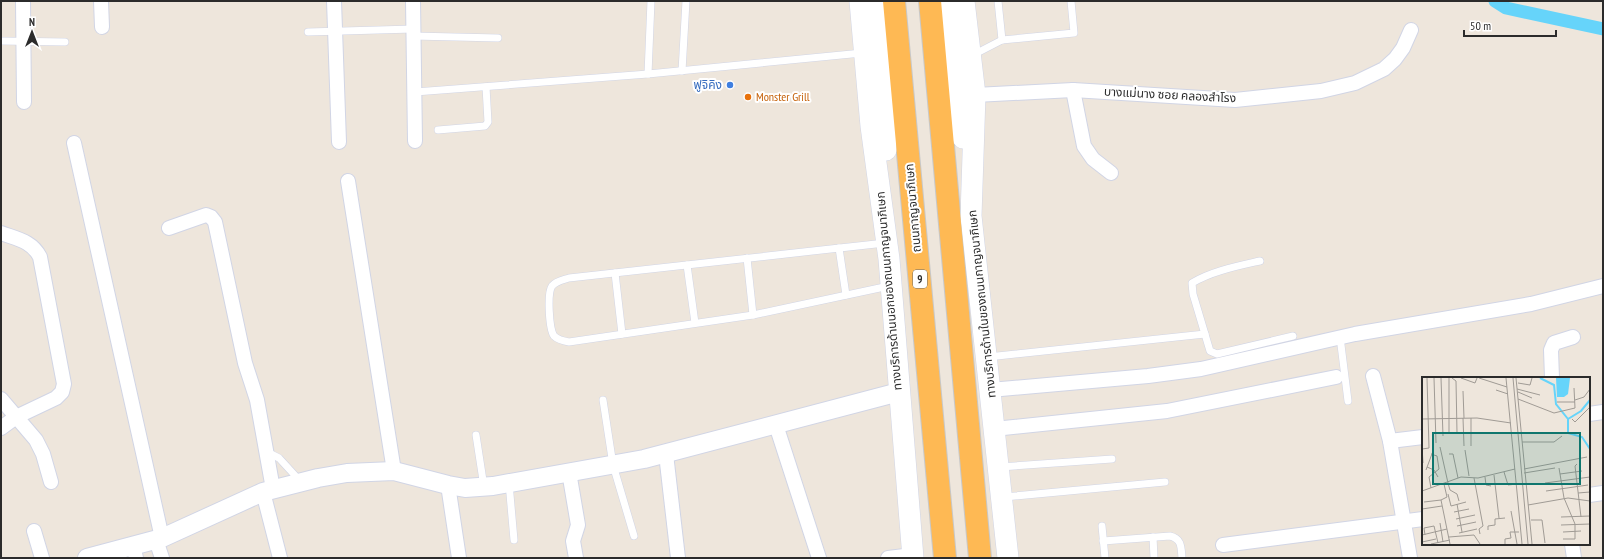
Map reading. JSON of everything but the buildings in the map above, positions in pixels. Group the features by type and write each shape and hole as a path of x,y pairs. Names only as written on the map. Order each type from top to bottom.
{"highway":[{"name":"ถนนกาญจนาภิเษก","path":"894,1 945,558"},
{"path":"930,1 980,558"}],"main road":[{"name":"ทางบริการด้านนอกของถนนกาญจนาภิเษก","path":"860,1 871,126 888,251 913,556"},
{"path":"876,1 885,103 888,251"},
{"path":"948,1 972,216"},
{"name":"ทางบริการด้านในของถนนกาญจนาภิเษก","path":"964,1 975,95 972,216 1008,558"}],"street":[{"path":"23,1 24,102"},
{"path":"101,1 102,27"},
{"path":"334,1 339,142"},
{"path":"413,1 415,141"},
{"name":"บางแม่นาง ซอย คลองสำโรง","path":"975,95 1073,90 1235,100 1321,91 1355,83 1384,69 1395,59 1403,48 1411,30"},
{"path":"1073,90 1084,146 1093,159 1111,173"},
{"path":"74,143 162,558"},
{"path":"348,181 394,471"},
{"path":"169,228 206,215 212,217 215,222 244,363 257,400 267,452 268,490 280,558"},
{"path":"1,233 36,248 40,257 64,384 62,392 56,398 16,417 1,428"},
{"path":"990,390 1148,376 1202,369 1340,337 1531,304 1603,286"},
{"path":"1552,377 1551,350 1554,343 1573,337"},
{"path":"1373,376 1390,442 1405,521 1410,558"},
{"path":"994,429 1167,411 1336,377"},
{"path":"87,558 126,552 159,539 268,490 301,482 347,473 394,471 448,485 465,488 484,487 666,454 899,392"},
{"path":"1,400 36,440 43,454 51,482"},
{"path":"1590,414 1603,412"},
{"path":"776,425 819,558"},
{"path":"1390,442 1422,437"},
{"path":"666,454 678,558"},
{"path":"569,472 578,525 573,540 576,558"},
{"path":"448,485 459,558"},
{"path":"1590,495 1603,493"},
{"path":"1223,545 1422,519"},
{"path":"34,530 42,558"},
{"path":"1572,545 1574,558"},
{"path":"888,558 913,556"}],"lane":[{"path":"648,74 651,1"},
{"path":"682,71 686,1"},
{"path":"998,1 1002,40"},
{"path":"970,56 1002,40 1074,33 1071,1"},
{"path":"308,32 334,31 413,33 498,38"},
{"path":"1,41 65,42"},
{"path":"415,92 648,74 864,53"},
{"path":"438,130 486,126 488,122 486,87"},
{"path":"839,248 846,295"},
{"path":"888,251 839,248 569,278 558,282 552,287 548,294 552,331 555,337 562,341 569,342 754,315 891,286"},
{"path":"747,258 754,315"},
{"path":"1260,260 1220,271 1192,283 1192,294 1210,351 1217,354 1294,336"},
{"path":"687,265 695,324"},
{"path":"615,273 622,334"},
{"path":"987,357 1205,334"},
{"path":"1340,337 1348,401"},
{"path":"603,400 613,464 634,536"},
{"path":"476,435 484,487"},
{"path":"267,452 279,458 301,482"},
{"path":"998,467 1112,459"},
{"path":"1001,497 1165,482"},
{"path":"509,483 514,540"},
{"path":"1102,526 1105,558"},
{"path":"1103,541 1170,536 1176,538 1180,542 1182,558"},
{"path":"1153,537 1154,558"}],"waterway":[{"path":"1495,1 1506,8 1603,29"}],"place":[{"name":"ฟูจิคิง","path":"730,85"},
{"name":"Monster Grill","path":"748,97"}]}
